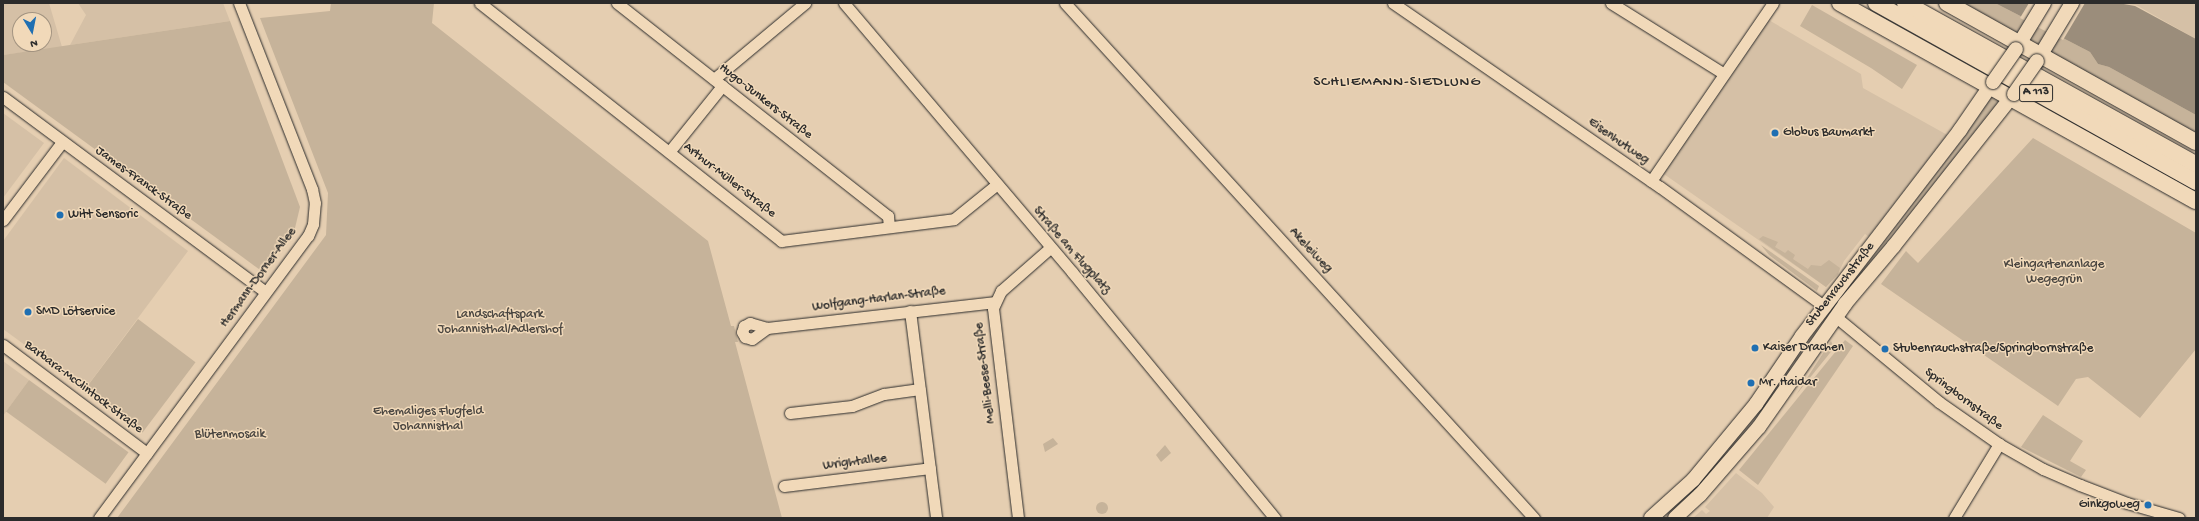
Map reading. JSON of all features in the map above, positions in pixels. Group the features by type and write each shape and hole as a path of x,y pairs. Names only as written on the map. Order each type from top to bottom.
{"highway":[{"path":"1840,3 1991,85 2196,201"},
{"name":"A 113","path":"1876,3 2196,182"},
{"name":"A 113","path":"1905,3 2196,164"},
{"path":"1947,3 2021,41 2196,142"}],"main road":[{"name":"Stubenrauchstraße","path":"1651,518 1693,480 1756,404 1825,307 1956,137 2021,41 2044,3"},
{"name":"Stubenrauchstraße","path":"1674,518 1700,495 1759,426 1836,317 2012,97 2042,53 2072,3"},
{"path":"1825,307 1836,317"}],"street":[{"name":"Hermann-Dorner-Allee","path":"99,518 308,236 314,219 315,203 239,3"},
{"name":"Arthur-Müller-Straße","path":"480,3 781,241 954,219 996,184"},
{"name":"Hugo-Junkers-Straße","path":"617,3 888,216 889,227"},
{"path":"669,152 718,83 805,3"},
{"name":"Straße am Flugplatz","path":"844,3 1275,518"},
{"name":"Akeleiweg","path":"1065,3 1534,518"},
{"name":"Eisenhutweg","path":"1393,3 1651,181 1825,307"},
{"path":"1610,3 1724,74"},
{"path":"1651,181 1773,3"},
{"name":"James-Franck-Straße","path":"3,97 266,292"},
{"path":"3,220 62,142"},
{"path":"994,302 1001,291 1050,248"},
{"name":"Wolfgang-Harlan-Straße","path":"767,328 994,302"},
{"name":"Melli-Beese-Straße","path":"994,302 993,316 1018,518"},
{"path":"910,311 936,518"},
{"name":"Springbornstraße","path":"1836,317 1938,402 1999,444 2043,469 2080,485 2121,501 2177,518"},
{"name":"Barbara-McClintock-Straße","path":"3,345 147,453"},
{"path":"790,413 852,406 884,394 920,389"},
{"name":"Springbornstraße","path":"1954,518 1999,444"},
{"name":"Wrightallee","path":"784,486 930,468"}],"shaded area":[{"path":"3,3 49,3 52,12 12,12 12,52 25,52 3,55"},
{"path":"78,3 223,3 230,21 70,45 86,15"},
{"path":"1995,3 2118,3 2135,6 2196,39 2196,115 2109,67 2098,64 2090,52"},
{"path":"2122,3 2196,3 2196,39 2136,5"},
{"path":"52,13 62,47 52,48"},
{"path":"1767,19 1861,74 1863,88 1951,137 1872,239 1865,234 1844,261 1838,274 1826,287 1661,172"},
{"path":"3,113 44,143 3,198"},
{"path":"64,158 188,251 85,389 3,329 3,241"},
{"path":"3,361 29,380 3,416"},
{"path":"1736,473 1762,493 1774,507 1767,518 1693,518 1702,510 1706,514 1710,511 1705,507"}],"green space":[{"name":"Landschaftspark Johannisthal/Adlershof","path":"331,3 434,3 432,23 708,241 731,326 734,326 738,342 735,342 782,518 117,518 326,235 328,193 260,18 330,11"},
{"path":"1956,3 1995,3 2090,52 2098,64 2109,67 2196,115 2196,137 1987,16 1978,16"},
{"path":"1812,5 1917,65 1902,89 1871,68 1800,26"},
{"path":"230,21 300,207 295,228 263,272 3,82 3,55 23,52 52,52 52,48"},
{"path":"1989,94 2001,99 1844,299 1841,297"},
{"name":"Kleingartenanlage Wegegrün","path":"2033,138 2196,233 2196,349 2140,418 2088,377 2076,379 2058,406 1881,284 1906,251 1918,263"},
{"path":"1763,236 1778,242 1775,247 1785,253 1788,250 1795,255 1793,259 1808,269 1811,265 1821,266 1829,260 1840,268 1838,274 1826,287 1759,239"},
{"path":"1761,245 1819,286 1817,291 1769,255"},
{"path":"138,319 196,362 143,433 85,389"},
{"path":"1814,327 1819,332 1798,364 1791,359"},
{"path":"1845,340 1853,346 1758,485 1739,470"},
{"path":"1831,341 1834,348 1796,395"},
{"path":"1788,367 1792,371 1733,452 1727,447"},
{"path":"29,380 129,452 106,484 6,412"},
{"path":"2043,415 2083,441 2070,461 2086,470 2081,477 2021,447"},
{"path":"1053,438 1058,444 1045,452 1043,444"},
{"path":"1165,445 1171,453 1161,462 1156,455"},
{"path":"1723,453 1728,458 1669,518 1661,518 1683,498"},
{"path":"1102,502 1106,504 1108,508 1106,512 1102,514 1098,512 1096,508 1098,504"}],"pier":[{"path":"2029,3 2085,3 2063,40 2020,18"}],"place":[{"name":"Globus Baumarkt","path":"1775,133"},
{"name":"Witt Sensoric","path":"60,215"},
{"name":"SMD Lötservice","path":"28,312"},
{"name":"Kaiser Drachen","path":"1755,348"},
{"name":"Stubenrauchstraße/Springbornstraße","path":"1885,349"},
{"name":"Mr. Haidar","path":"1751,383"},
{"name":"Ginkgoweg","path":"2148,505"}],"district":[{"name":"SCHLIEMANN-SIEDLUNG","path":"1397,83"}],"park label":[{"name":"Ehemaliges Flugfeld Johannisthal","path":"428,420"},
{"name":"Blütenmosaik","path":"230,435"}]}
